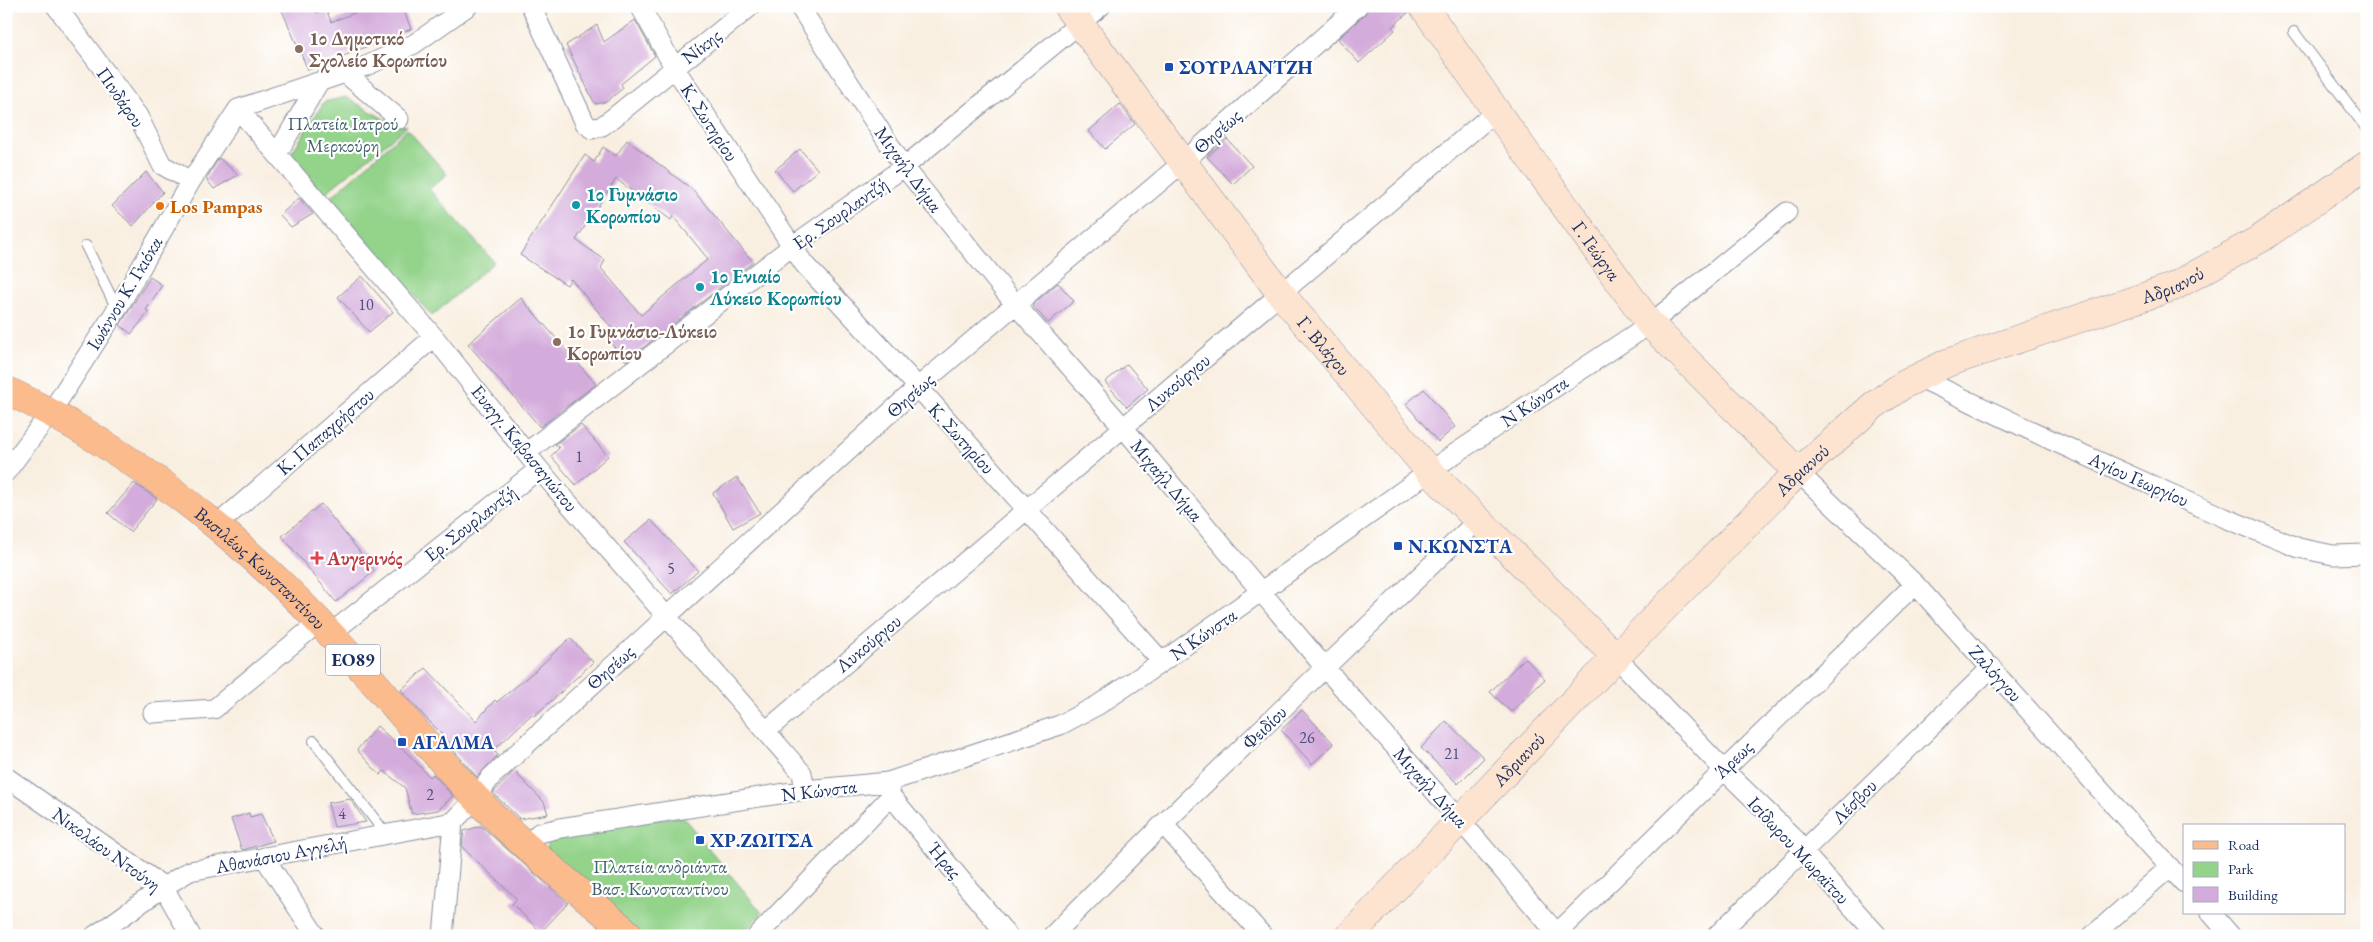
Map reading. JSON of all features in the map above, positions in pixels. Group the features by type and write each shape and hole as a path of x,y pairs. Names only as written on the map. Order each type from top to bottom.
{"main road":[{"name":"Βασιλέως Κωνσταντίνου","path":"6,390 51,412 116,450 217,524 325,628 476,798 526,845 631,936"}],"street":[{"name":"Πινδάρου","path":"56,6 138,116 162,165 191,181"},
{"path":"238,109 366,66 414,44 468,6"},
{"name":"Νίκης","path":"531,6 585,123 592,129 602,126 613,118 674,66 751,6"},
{"name":"Κ. Σωτηρίου","path":"640,6 674,66 791,247 804,264 918,388 1162,662"},
{"name":"Μιχαήλ Δήμα","path":"799,6 904,167 1015,304 1123,427 1326,669 1460,820 1557,935"},
{"name":"Ερ. Σουρλαντζή","path":"528,452 791,247 904,167 1073,15 1101,6"},
{"name":"Θησέως","path":"476,798 491,777 918,388 1182,163 1358,6"},
{"name":"Γ. Γεώργα","path":"1424,6 1496,111 1650,324 1798,472"},
{"name":"Γ. Βλάχου","path":"1073,15 1281,294 1430,472 1616,657"},
{"path":"345,73 399,119"},
{"path":"278,154 319,82"},
{"name":"Ιωάννου Κ. Γκιόκα","path":"6,472 51,412 117,309 191,181 238,109"},
{"name":"Ευαγγ. Καβασαγιώτου","path":"238,109 434,337 528,452 539,469 767,730 802,773 805,790"},
{"name":"Λυκούργου","path":"767,730 1496,111"},
{"name":"Αδριανού","path":"1349,936 1616,657 1798,472 1874,405 1903,385 1947,363 2173,287 2260,239 2367,165"},
{"name":"Ν Κώνστα","path":"526,845 538,833 560,828 805,790 890,789 1060,725 1098,705 1162,662 1430,472 1650,324 1787,212"},
{"name":"Κ. Παπαχρήστου","path":"217,524 434,337"},
{"name":"Αγίου Γεωργίου","path":"1918,377 2051,440 2225,518 2299,548 2333,555 2367,554"},
{"name":"Ερ. Σουρλαντζή","path":"153,713 214,709 539,469"},
{"name":"Ζαλόγγου","path":"1798,472 1914,584 1992,667 2183,882"},
{"name":"Φειδίου","path":"1052,936 1163,824 1326,669 1478,520"},
{"name":"Άρεως","path":"1557,935 1723,769 1914,584"},
{"name":"Ισίδωρου Μωραϊτου","path":"1616,657 1723,769 1795,839 1802,852 1878,936"},
{"name":"Λέσβου","path":"1716,936 1894,760 1992,667"},
{"name":"Νικολάου Ντούνη","path":"6,777 163,886 191,936"},
{"path":"757,936 890,789"},
{"name":"Ήρας","path":"890,789 1008,936"},
{"path":"443,936 453,822 476,798"},
{"name":"Αθανάσιου Αγγελή","path":"94,936 140,905 163,886 190,872 453,822"},
{"path":"1163,824 1263,936"},
{"path":"264,857 316,936"},
{"path":"2092,936 2170,867"},
{"path":"2212,914 2230,936"}],"lane":[{"path":"2294,32 2367,129"},
{"path":"86,246 117,309"},
{"path":"314,741 386,834"}],"green space":[{"name":"Πλατεία Ιατρού Μερκούρη","path":"346,97 394,125 407,126 323,195 289,157 324,102"},
{"path":"407,129 447,174 429,189 494,262 432,316 329,199"},
{"name":"Πλατεία ανδριάντα Βασ. Κωνσταντίνου","path":"682,816 762,913 740,936 641,936 548,855 546,842 558,834"}],"building":[{"path":"280,6 313,6 316,13 326,9 331,22 362,10 361,6 402,6 411,29 308,70"},
{"path":"1369,6 1408,6 1409,12 1392,27 1395,30 1359,63 1338,39 1365,14"},
{"path":"635,20 655,56 621,84 623,88 606,102 595,104 566,45 597,25 604,42"},
{"path":"1120,104 1135,124 1105,149 1089,131"},
{"path":"1227,139 1252,166 1233,184 1207,157"},
{"path":"627,140 693,190 753,262 626,361 608,340 616,333 571,279 567,285 520,255 585,155 594,162 603,147 616,156","holes":["616,179 671,220 673,216 708,259 641,315 601,268 605,260 576,240"]},
{"path":"800,149 818,170 793,191 775,170"},
{"path":"219,158 238,175 214,189 206,179"},
{"path":"146,172 163,192 133,226 112,206"},
{"path":"299,198 313,214 291,227 280,215"},
{"path":"362,276 393,312 369,332 338,297"},
{"path":"150,277 162,285 146,310 149,312 131,334 120,325"},
{"path":"1058,283 1074,301 1048,323 1032,305"},
{"path":"521,298 596,384 540,427 468,344"},
{"path":"1127,364 1148,389 1127,407 1105,382"},
{"path":"1424,389 1455,427 1438,442 1406,404"},
{"path":"581,425 608,456 576,485 551,456 559,448 555,444"},
{"path":"737,477 760,513 733,528 713,493"},
{"path":"134,483 157,499 130,532 108,513"},
{"path":"321,504 375,571 336,602 282,536"},
{"path":"651,520 698,571 672,594 624,542"},
{"path":"570,638 593,662 534,716 532,714 495,749 494,751 498,755 477,777 448,744 450,742 401,690 426,668 476,721 495,700 497,702 537,669"},
{"path":"1525,658 1545,679 1511,712 1490,692"},
{"path":"1302,710 1334,744 1312,764 1281,730"},
{"path":"1446,721 1484,758 1458,784 1421,748"},
{"path":"377,726 430,777 433,774 453,796 438,810 412,814 405,788 384,771 380,775 357,750"},
{"path":"514,771 544,802 548,814 520,819 493,793"},
{"path":"350,799 366,822 334,827 328,803"},
{"path":"249,813 250,817 261,814 274,841 242,850 231,819"},
{"path":"481,826 568,903 541,932 512,904 517,899 462,847 464,831"}],"place":[{"name":"1ο Δημοτικό Σχολείο Κορωπίου","path":"299,49"},
{"name":"ΣΟΥΡΛΑΝΤΖΗ","path":"1169,67"},
{"name":"1ο Γυμνάσιο Κορωπίου","path":"576,205"},
{"name":"Los Pampas","path":"160,206"},
{"name":"1ο Ενιαίο Λύκειο Κορωπίου","path":"700,287"},
{"name":"1ο Γυμνάσιο-Λύκειο Κορωπίου","path":"557,342"},
{"name":"Ν.ΚΩΝΣΤΑ","path":"1398,546"},
{"name":"Αυγερινός","path":"317,558"},
{"name":"ΑΓΑΛΜΑ","path":"402,742"},
{"name":"ΧΡ.ΖΩΙΤΣΑ","path":"700,840"}]}
